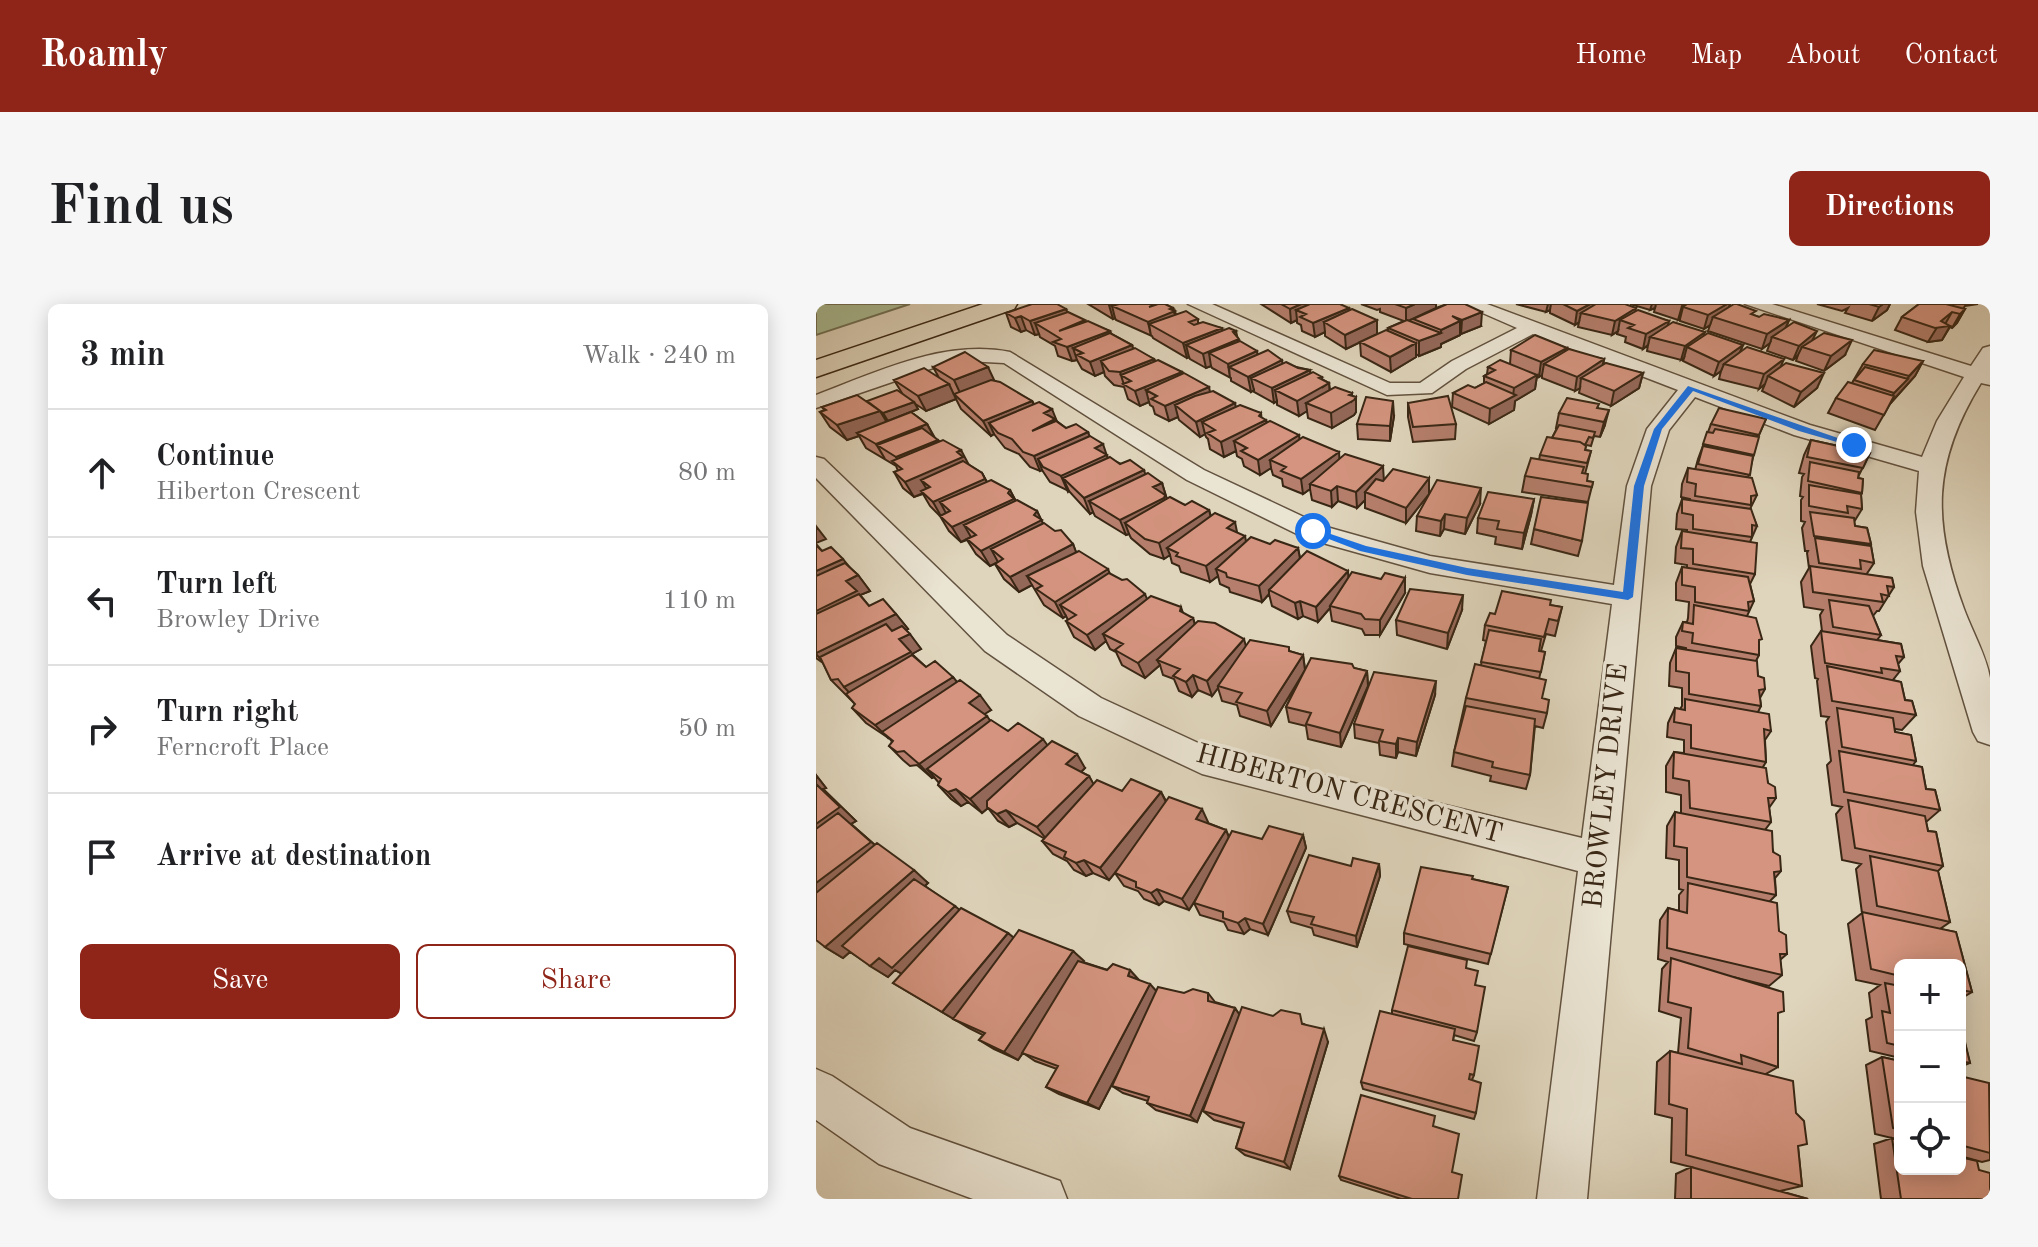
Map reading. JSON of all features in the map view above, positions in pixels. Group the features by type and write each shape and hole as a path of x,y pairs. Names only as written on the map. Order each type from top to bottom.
{"main road":[{"path":"816,352 962,304"},
{"path":"816,369 1006,304"}],"street":[{"path":"1197,304 1387,389 1425,389 1459,365 1533,327"},
{"path":"1471,304 1802,430 1932,467"},
{"path":"1754,304 1986,369 1943,432 1932,467 1927,528 1946,607 1964,645 1990,732"},
{"path":"816,402 957,354 990,351 1010,358 1157,451 1252,506 1313,531 1364,548 1467,572 1628,597"},
{"name":"BROWLEY DRIVE","path":"1562,1199 1639,486 1658,429 1691,388"},
{"name":"HIBERTON CRESCENT","path":"816,464 996,643 1090,707 1202,760 1598,859"},
{"path":"816,1092 896,1147 1042,1199"}],"green space":[{"path":"816,304 910,304 816,335"}],"building":[{"path":"1032,304 1057,304 1066,309 1030,321 1006,313"},
{"path":"1156,304 1149,307 1165,304 1175,311 1148,322 1112,306"},
{"path":"1281,304 1301,304 1290,309"},
{"path":"1310,304 1340,304 1349,308 1313,323 1300,317 1306,314 1296,310"},
{"path":"1447,304 1465,304 1482,312 1462,320 1452,316 1460,321 1441,330 1413,319"},
{"path":"1563,304 1590,304 1577,311"},
{"path":"1596,304 1625,304 1636,308 1615,321 1581,313"},
{"path":"1687,304 1727,304 1708,315 1683,307"},
{"path":"1734,304 1756,311 1751,314 1759,317 1764,314 1789,320 1767,334 1713,317"},
{"path":"1919,304 1946,304 1965,309 1960,314 1952,312 1941,321 1950,326 1935,328 1902,317"},
{"path":"1352,309 1377,320 1345,335 1324,322"},
{"path":"1638,310 1669,321 1646,334 1628,328 1634,325 1620,320"},
{"path":"1186,311 1198,319 1189,322 1194,325 1203,322 1222,328 1183,343 1149,324"},
{"path":"1068,312 1085,320 1059,331 1088,321 1110,331 1067,347 1053,342 1061,339 1035,323"},
{"path":"1407,320 1441,333 1419,341 1388,328"},
{"path":"1673,322 1705,332 1685,346 1650,337"},
{"path":"1794,322 1817,331 1799,346 1772,337"},
{"path":"1229,328 1236,331 1233,332 1239,339 1203,354 1186,345"},
{"path":"1386,330 1416,343 1390,357 1360,342"},
{"path":"1110,333 1132,345 1090,362 1077,355 1083,353 1073,348"},
{"path":"1708,333 1743,345 1719,362 1687,347"},
{"path":"1824,333 1852,340 1831,356 1802,347"},
{"path":"1535,335 1567,348 1541,362 1511,350"},
{"path":"1240,341 1257,351 1228,364 1209,353"},
{"path":"1747,347 1784,359 1764,374 1724,364"},
{"path":"1135,348 1154,359 1120,372 1109,371 1101,361"},
{"path":"1569,349 1604,359 1577,377 1544,364"},
{"path":"1268,350 1282,360 1248,377 1229,367"},
{"path":"1874,350 1923,361 1909,376 1863,364"},
{"path":"965,352 988,367 954,380 933,367"},
{"path":"1158,360 1182,372 1135,391 1123,384 1131,381 1121,375"},
{"path":"1500,360 1537,375 1514,388 1484,376 1495,370 1488,367"},
{"path":"1286,362 1310,370 1272,388 1251,378"},
{"path":"1606,363 1643,373 1614,391 1581,378"},
{"path":"1786,363 1824,373 1801,392 1768,376"},
{"path":"1865,367 1908,379 1894,393 1854,380"},
{"path":"924,368 949,384 918,396 894,380"},
{"path":"1313,372 1329,383 1297,401 1275,390"},
{"path":"1184,373 1209,387 1165,406 1151,399 1157,396 1146,390"},
{"path":"991,380 1032,401 983,421 954,394"},
{"path":"1486,382 1516,395 1490,409 1453,393 1468,385 1475,388"},
{"path":"1848,382 1894,396 1884,415 1836,398"},
{"path":"1335,387 1356,397 1331,413 1306,403"},
{"path":"897,390 914,402 883,413 867,401"},
{"path":"1213,391 1235,403 1196,422 1175,405 1195,396"},
{"path":"857,395 880,411 837,425 820,412 826,410 822,407"},
{"path":"1448,396 1456,424 1413,427 1408,403"},
{"path":"1366,397 1393,401 1390,426 1357,424"},
{"path":"1567,398 1599,404 1597,408 1609,410 1604,422 1559,413"},
{"path":"1039,402 1052,409 1044,413 1055,419 1032,431 1056,421 1066,428 1076,424 1088,432 1034,456 1023,452 1012,439 998,433 989,423"},
{"path":"1240,405 1261,413 1259,416 1266,420 1221,442 1207,433 1215,430 1202,422"},
{"path":"1719,408 1766,419 1759,435 1711,424"},
{"path":"911,412 927,424 876,444 857,433"},
{"path":"1270,421 1299,435 1258,460 1241,451 1247,448 1234,441"},
{"path":"1559,425 1595,432 1585,445 1552,438"},
{"path":"922,428 938,440 896,457 877,445"},
{"path":"1715,429 1759,437 1754,455 1703,444 1707,432 1713,433"},
{"path":"1090,436 1103,444 1095,448 1107,455 1061,476 1043,467 1038,459"},
{"path":"1303,437 1339,452 1301,479 1281,471 1286,467 1270,460"},
{"path":"1547,437 1580,442 1586,446 1585,450 1591,451 1587,463 1540,455"},
{"path":"943,440 961,450 957,452 963,457 905,482 894,472 902,469 892,461"},
{"path":"1811,440 1870,453 1863,468 1807,457"},
{"path":"1703,446 1753,456 1750,475 1698,464"},
{"path":"1345,454 1383,466 1356,492 1337,486 1331,491 1310,484"},
{"path":"1110,457 1120,464 1130,460 1144,470 1084,498 1063,478"},
{"path":"1531,458 1584,467 1582,473 1588,474 1587,481 1593,482 1592,487 1525,476"},
{"path":"963,461 982,473 985,479 933,502 921,491 930,487 921,480"},
{"path":"1810,462 1859,472 1858,478 1863,479 1862,493 1808,481"},
{"path":"1688,468 1752,478 1757,495 1751,496 1751,505 1695,496 1696,484 1687,482"},
{"path":"1393,469 1429,478 1406,508 1365,492 1376,479 1383,481"},
{"path":"1148,473 1162,483 1153,487 1165,495 1164,498 1120,520 1089,501"},
{"path":"991,480 1010,490 1008,493 1014,499 952,527 940,516 950,511 940,502"},
{"path":"1437,480 1481,488 1467,518 1445,514 1441,521 1417,516"},
{"path":"1809,485 1861,494 1862,509 1847,506 1848,513 1809,506"},
{"path":"1488,492 1534,499 1524,533 1497,529 1499,521 1478,518"},
{"path":"1170,497 1185,505 1192,501 1209,510 1159,543 1145,539 1125,523"},
{"path":"1541,497 1588,503 1582,541 1534,529"},
{"path":"1682,499 1751,509 1757,526 1752,525 1752,537 1693,529 1693,515 1682,513"},
{"path":"1017,500 1037,511 1034,515 1042,520 981,551 967,539 976,535 964,525"},
{"path":"1810,512 1854,518 1855,526 1867,528 1871,544 1814,536"},
{"path":"1215,513 1235,522 1227,528 1245,536 1206,566 1176,556 1178,553 1167,548"},
{"path":"1044,523 1055,531 1061,530 1073,544 1010,577 995,564 1003,559 991,549"},
{"path":"1682,531 1757,543 1755,574 1693,564 1693,549 1681,548"},
{"path":"1251,537 1270,544 1275,540 1298,548 1259,586 1227,577 1226,573 1216,569"},
{"path":"1815,538 1871,546 1874,563 1860,560 1861,569 1819,563"},
{"path":"816,545 822,551 831,547 843,559 816,571"},
{"path":"1079,551 1108,569 1055,602 1036,589 1042,586 1027,576"},
{"path":"1307,551 1348,571 1316,607 1300,601 1295,603 1269,590"},
{"path":"845,563 858,575 846,581 857,591 816,611 816,576"},
{"path":"1810,566 1892,578 1894,587 1887,586 1889,596 1881,594 1883,602 1813,592"},
{"path":"1682,567 1748,577 1754,601 1748,602 1749,611 1695,602 1695,587 1682,585"},
{"path":"1352,572 1381,579 1385,573 1405,578 1380,620 1365,619 1361,614 1330,606"},
{"path":"1109,573 1122,580 1127,579 1145,594 1087,635 1066,621 1076,615 1060,605"},
{"path":"1410,589 1463,595 1448,633 1396,620"},
{"path":"1502,591 1551,600 1550,605 1562,607 1558,621 1549,619 1544,637 1485,625 1490,613 1495,614"},
{"path":"859,594 869,606 883,599 896,614 816,653 816,614"},
{"path":"1151,596 1181,607 1180,611 1193,618 1138,663 1115,650 1123,644 1103,634"},
{"path":"1829,600 1869,606 1881,635 1833,627"},
{"path":"1694,605 1756,618 1762,639 1759,640 1759,655 1692,643 1693,633 1682,631 1683,622 1693,624"},
{"path":"1198,621 1215,623 1244,639 1207,681 1193,675 1186,682 1173,676 1180,669 1157,660"},
{"path":"886,624 892,631 902,626 910,634 899,639 911,652 844,687 838,679 831,680 820,657"},
{"path":"1489,630 1541,639 1539,651 1545,652 1541,672 1481,662"},
{"path":"1821,631 1901,644 1904,657 1896,656 1900,671 1881,668 1882,673 1825,663"},
{"path":"1250,640 1289,647 1289,651 1303,655 1267,711 1236,702 1242,693 1218,686"},
{"path":"1676,648 1757,661 1758,676 1764,678 1765,689 1759,690 1761,706 1689,694 1689,673 1676,671"},
{"path":"912,655 926,667 935,661 953,677 875,725 852,708 855,704 846,694"},
{"path":"1311,658 1352,664 1354,668 1367,671 1340,733 1306,724 1311,713 1286,707"},
{"path":"1475,664 1546,680 1542,698 1549,700 1547,713 1466,698"},
{"path":"1827,666 1901,682 1905,700 1912,701 1916,715 1832,701"},
{"path":"1374,672 1436,681 1417,742 1398,738 1396,744 1379,741 1383,730 1354,724"},
{"path":"960,680 980,695 969,703 987,716 919,764 904,751 897,752 889,746 893,741 882,732"},
{"path":"1685,699 1769,714 1771,731 1764,729 1766,762 1691,748 1691,725 1674,722 1675,708 1685,710"},
{"path":"1466,706 1535,719 1530,775 1492,767 1493,762 1454,752"},
{"path":"1837,708 1893,718 1895,732 1911,735 1916,761 1842,747"},
{"path":"991,720 1008,731 1018,723 1043,739 970,799 956,789 948,792 938,785 941,779 927,769"},
{"path":"1052,741 1077,754 1066,764 1089,776 1037,827 1006,810 997,814 987,807 987,801"},
{"path":"1839,751 1922,767 1926,789 1935,790 1940,810 1844,792"},
{"path":"1674,752 1766,768 1768,783 1775,787 1776,798 1768,798 1771,822 1690,808 1689,781 1673,778"},
{"path":"1131,779 1161,792 1100,868 1084,860 1076,863 1064,857 1066,852 1042,841 1097,780 1122,791"},
{"path":"816,784 840,807 816,824"},
{"path":"1169,797 1202,809 1196,819 1226,830 1182,899 1157,889 1151,893 1115,873"},
{"path":"1848,800 1925,816 1928,831 1936,832 1943,866 1855,848"},
{"path":"1675,812 1772,831 1773,852 1780,856 1781,871 1774,872 1776,895 1687,877 1687,848 1674,846"},
{"path":"838,813 871,842 816,883 816,829"},
{"path":"1269,826 1303,835 1263,924 1245,918 1238,923 1223,918 1223,912 1194,903 1232,831 1262,839"},
{"path":"877,843 914,870 825,947 816,940 816,893"},
{"path":"1309,855 1351,866 1353,858 1379,864 1356,936 1311,924 1314,917 1287,911"},
{"path":"1870,856 1938,871 1950,922 1877,906"},
{"path":"1421,867 1473,876 1472,879 1508,887 1491,954 1404,933"},
{"path":"914,879 955,906 892,968 879,958 870,966 842,946"},
{"path":"1688,883 1777,903 1779,931 1786,935 1787,954 1780,954 1782,975 1667,948 1668,908 1687,913"},
{"path":"961,908 1008,933 942,1012 893,983"},
{"path":"1862,912 1956,932 1963,959 1894,959 1894,975 1871,969"},
{"path":"1019,930 1073,951 1004,1052 979,1040 985,1033 953,1019"},
{"path":"1408,946 1467,960 1466,968 1478,971 1475,985 1485,987 1477,1032 1392,1010"},
{"path":"1671,958 1783,992 1784,1011 1778,1013 1778,1067 1741,1055 1742,1064 1688,1048 1691,1008 1668,1002"},
{"path":"1078,961 1107,970 1113,964 1130,970 1128,976 1150,984 1087,1103 1046,1087 1058,1066 1022,1053"},
{"path":"1966,970 1972,992 1966,991"},
{"path":"1885,983 1894,985 1894,1045 1887,1043 1882,1011 1890,1013"},
{"path":"1158,987 1184,993 1193,989 1208,993 1208,1001 1235,1008 1190,1116 1147,1103 1149,1097 1112,1086"},
{"path":"1242,1007 1273,1016 1281,1010 1300,1014 1302,1024 1324,1029 1284,1162 1236,1148 1244,1123 1203,1111"},
{"path":"1380,1011 1455,1029 1453,1040 1479,1046 1474,1075 1470,1074 1469,1079 1481,1083 1476,1113 1361,1082"},
{"path":"1670,1051 1793,1081 1796,1113 1804,1121 1807,1144 1798,1146 1802,1186 1686,1155 1687,1109 1669,1104"},
{"path":"1882,1057 1894,1060 1893,1128"},
{"path":"1966,1077 1989,1083 1990,1153 1966,1147"},
{"path":"1361,1095 1435,1116 1433,1126 1459,1134 1452,1172 1462,1175 1458,1199 1412,1199 1339,1176"},
{"path":"1966,1158 1977,1161 1979,1170 1990,1173 1990,1199 1901,1199 1897,1175 1966,1175"},
{"path":"1691,1167 1808,1199 1691,1199"}],"route":[{"path":"1313,531 1364,548 1467,572 1628,597 1639,486 1658,429 1691,388 1802,430 1854,445"}]}
